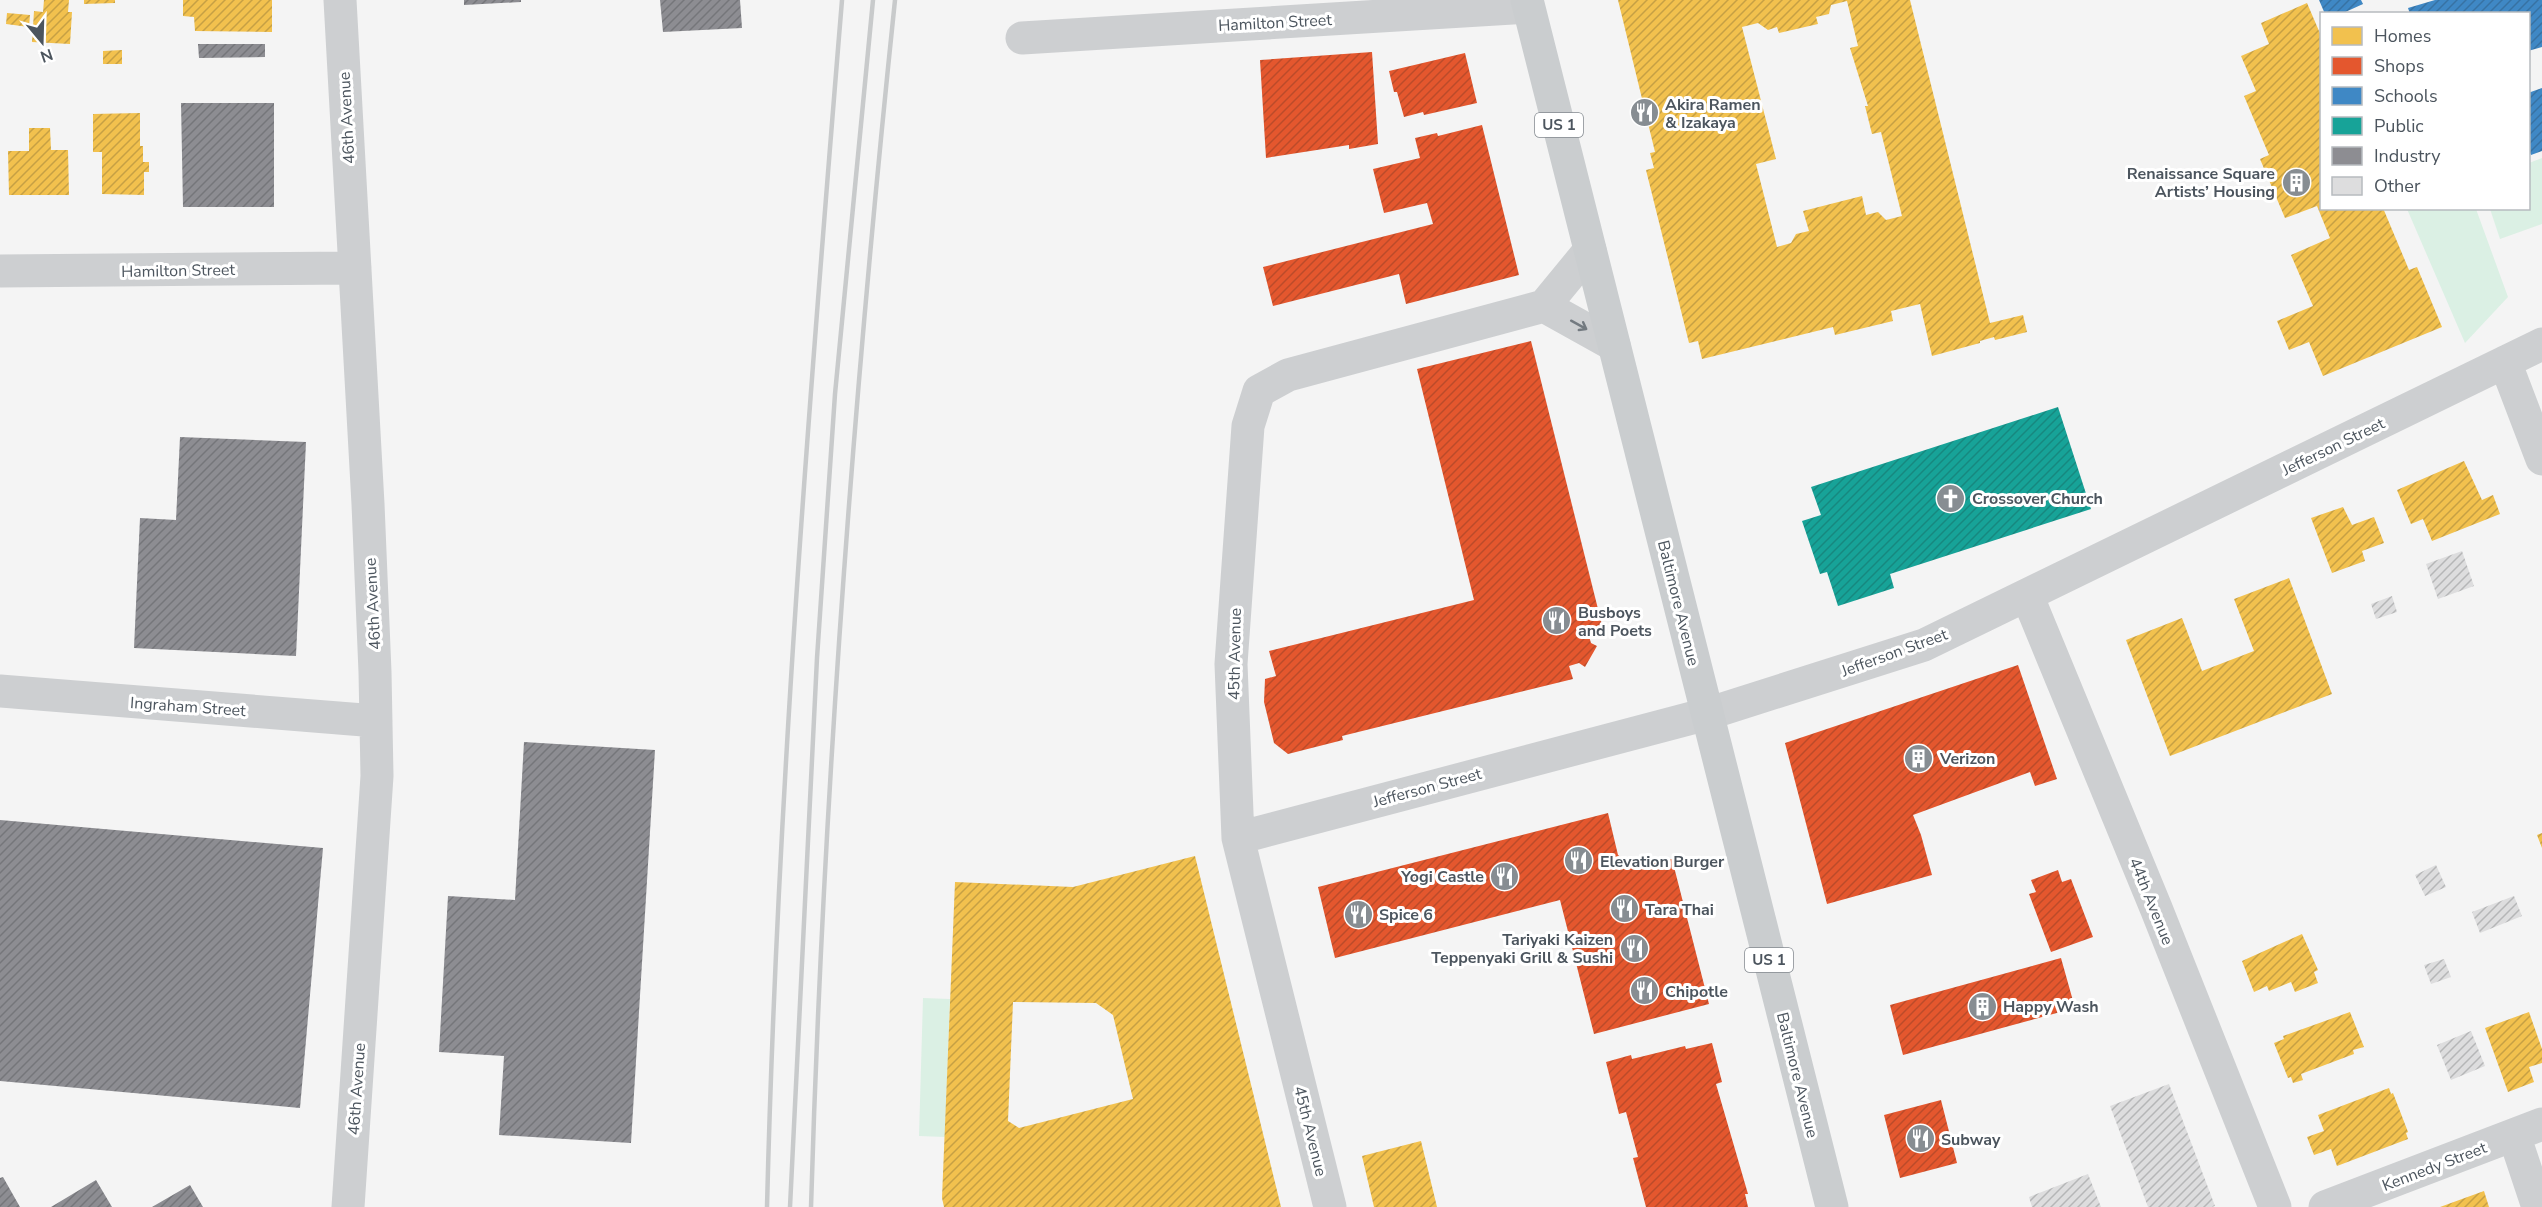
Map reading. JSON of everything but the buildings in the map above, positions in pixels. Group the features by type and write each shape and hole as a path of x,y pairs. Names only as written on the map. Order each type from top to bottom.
{"main road":[{"name":"Baltimore Avenue","path":"1528,3 1832,1207"}],"street":[{"name":"46th Avenue","path":"339,0 355,268 377,776 348,1207"},
{"name":"Hamilton Street","path":"1022,38 1528,3"},
{"path":"1590,250 1544,306 1614,345"},
{"name":"Hamilton Street","path":"0,271 355,268"},
{"name":"45th Avenue","path":"1330,1207 1238,838 1231,664 1248,426 1259,391 1288,375 1544,306"},
{"name":"Jefferson Street","path":"1238,838 1707,714 1924,645 2542,344"},
{"path":"2505,362 2542,459"},
{"name":"44th Avenue","path":"2027,596 2156,908 2275,1207"},
{"name":"Ingraham Street","path":"0,691 376,721"},
{"path":"2528,1129 2538,1207"},
{"name":"Kennedy Street","path":"2325,1207 2528,1129"}],"green space":[{"path":"2542,158 2542,224 2500,239 2490,210 2530,210 2530,163"},
{"path":"2407,210 2476,210 2508,297 2465,343"},
{"path":"923,998 950,999 945,1137 919,1136"}],"railway":[{"path":"767,1207 786,754 806,452 842,0"},
{"path":"790,1207 817,658 835,394 873,0"},
{"path":"811,1207 823,905 842,603 866,301 895,0"}],"place":[{"name":"Akira Ramen & Izakaya","path":"1644,113"},
{"name":"Renaissance Square Artists’ Housing","path":"2296,182"},
{"name":"Crossover Church","path":"1951,498"},
{"name":"Busboys and Poets","path":"1557,621"},
{"name":"Verizon","path":"1919,758"},
{"name":"Elevation Burger","path":"1579,861"},
{"name":"Yogi Castle","path":"1505,876"},
{"name":"Tara Thai","path":"1624,909"},
{"name":"Spice 6","path":"1358,914"},
{"name":"Tariyaki Kaizen Teppenyaki Grill & Sushi","path":"1634,948"},
{"name":"Chipotle","path":"1644,991"},
{"name":"Happy Wash","path":"1982,1006"},
{"name":"Subway","path":"1920,1139"}]}
